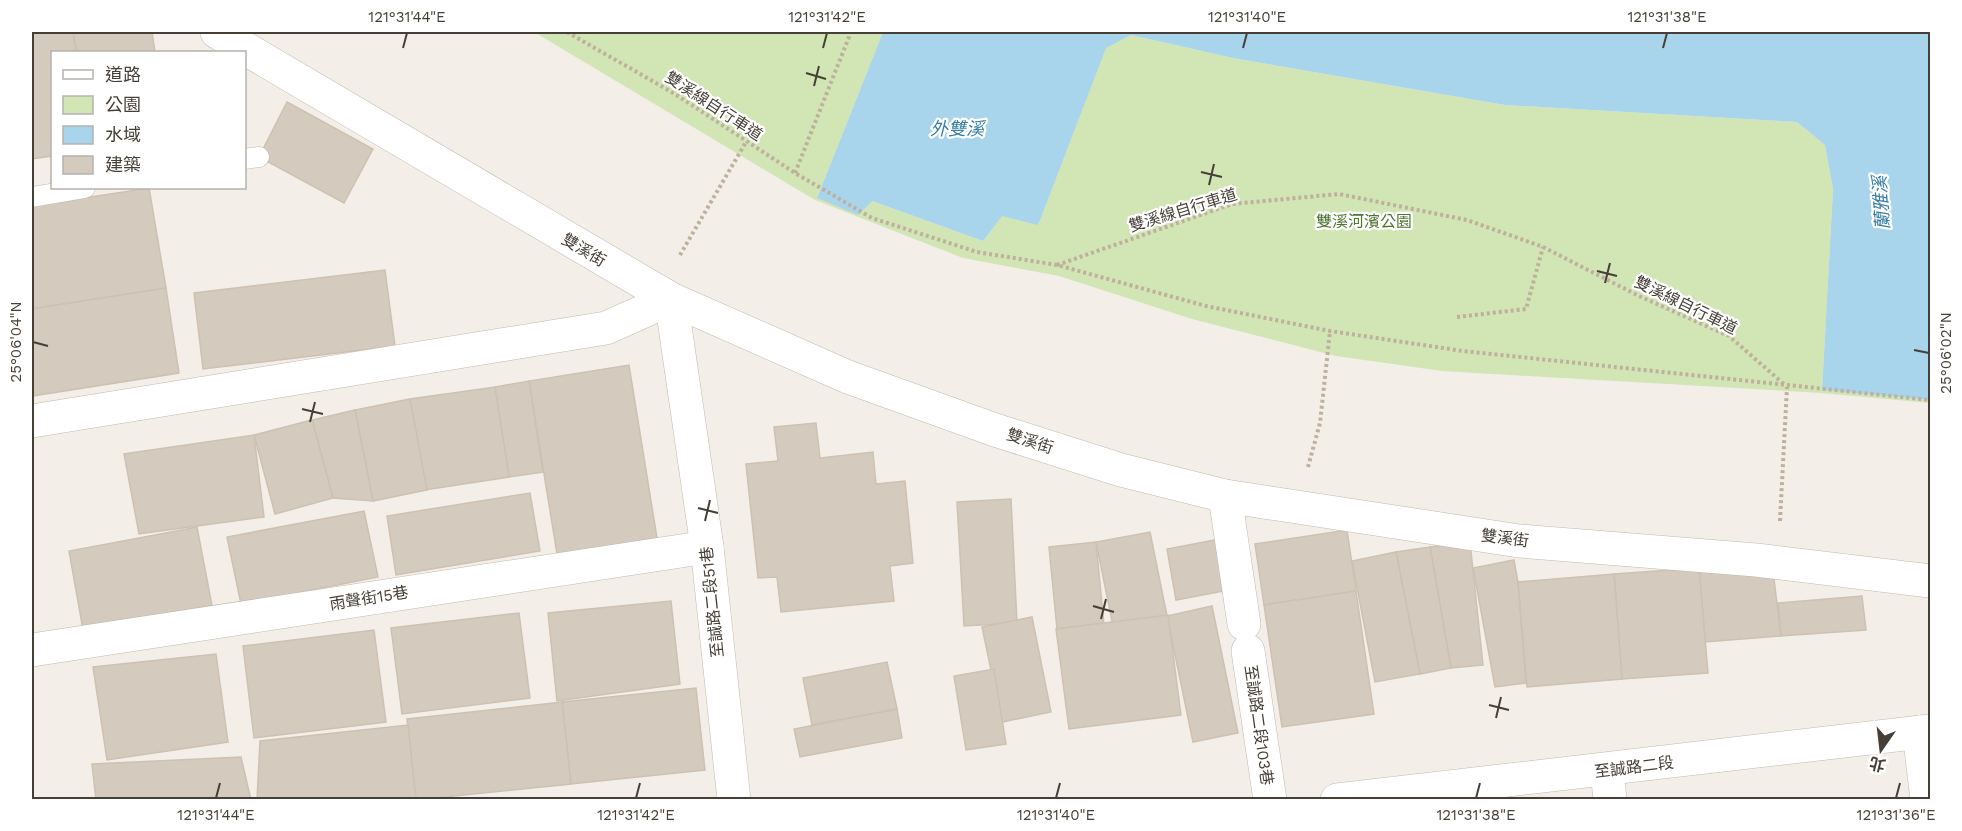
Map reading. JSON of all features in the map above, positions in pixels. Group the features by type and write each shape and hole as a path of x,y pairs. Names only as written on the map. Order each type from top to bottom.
{"street":[{"name":"雙溪街","path":"217,32 632,279 671,299 848,377 995,430 1121,470 1225,496 1519,541 1756,560 1930,581"},
{"path":"32,421 606,328 671,299"},
{"name":"至誠路二段51巷","path":"671,299 707,546 734,800"},
{"name":"至誠路二段103巷","path":"1225,496 1270,800"},
{"name":"雨聲街15巷","path":"32,650 707,546"},
{"path":"1925,731 1927,800"},
{"name":"至誠路二段","path":"1352,799 1609,785 1925,731"}],"lane":[{"path":"32,197 79,189"}],"path":[{"name":"雙溪線自行車道","path":"567,32 675,94 795,173 872,218 977,252 1057,265 1232,204 1339,194 1467,220 1543,247 1639,296 1729,336 1787,387"},
{"path":"795,173 851,32"},
{"path":"705,212 746,142"},
{"path":"1457,317 1526,309 1543,247"},
{"path":"1057,265 1206,306 1330,332 1463,351 1787,387 1930,400"},
{"path":"1320,423 1330,332"},
{"path":"1781,476 1787,387"}],"green space":[{"name":"雙溪河濱公園","path":"534,32 883,32 817,198 872,201 983,241 1095,70 1106,47 1131,35 1233,58 1505,105 1797,122 1825,145 1833,189 1822,390 1930,400 1930,403 1821,393 1442,371 1336,356 1192,319 1059,276 963,258 815,200"}],"water":[{"name":"外雙溪","path":"883,32 1930,32 1930,400 1822,390 1833,189 1825,145 1797,122 1505,105 1233,58 1131,35 1106,48 1038,225 1002,216 983,241 872,201 858,215 817,198"}],"building":[{"path":"32,32 73,32 76,51 51,51 51,156 32,159"},
{"path":"73,32 152,32 155,51 77,51"},
{"path":"287,102 373,149 344,203 259,157"},
{"path":"149,189 166,288 32,309 32,206"},
{"path":"385,270 395,346 203,369 194,293"},
{"path":"166,288 179,373 32,396 32,309"},
{"path":"629,365 657,538 557,554 529,381"},
{"path":"529,381 543,472 509,477 495,387"},
{"path":"495,387 509,477 425,490 410,399"},
{"path":"410,399 427,490 373,501 355,410"},
{"path":"355,410 373,501 333,498 312,420"},
{"path":"312,420 333,498 275,514 254,435"},
{"path":"816,423 820,458 873,452 876,484 905,481 913,563 890,566 894,601 781,612 777,577 758,578 746,464 778,461 774,427"},
{"path":"254,435 264,517 139,534 124,454"},
{"path":"530,493 540,551 396,575 387,516"},
{"path":"1011,499 1017,623 964,626 957,502"},
{"path":"364,511 378,577 241,604 227,537"},
{"path":"197,527 213,611 84,635 69,551"},
{"path":"1347,530 1356,591 1264,605 1255,544"},
{"path":"1150,532 1167,616 1113,626 1096,542"},
{"path":"1215,540 1224,591 1176,600 1167,549"},
{"path":"1096,542 1104,625 1057,629 1049,547"},
{"path":"1470,542 1483,665 1451,668 1430,547"},
{"path":"1430,547 1451,668 1420,674 1396,552"},
{"path":"1396,552 1420,674 1375,682 1352,561"},
{"path":"1514,560 1518,582 1526,683 1495,687 1473,568"},
{"path":"1699,568 1773,571 1781,636 1705,642"},
{"path":"1699,568 1708,673 1622,679 1614,574"},
{"path":"1614,574 1622,679 1527,687 1518,582"},
{"path":"1356,591 1374,714 1282,727 1264,605"},
{"path":"1862,596 1866,630 1781,636 1778,603"},
{"path":"671,601 680,684 557,701 548,613"},
{"path":"1212,606 1238,733 1193,742 1167,616"},
{"path":"519,613 530,698 402,714 391,628"},
{"path":"1168,615 1181,715 1069,729 1056,629"},
{"path":"1032,617 1051,712 1002,722 982,627"},
{"path":"374,630 386,722 254,738 243,646"},
{"path":"216,654 228,742 107,760 93,667"},
{"path":"887,662 897,709 812,725 803,678"},
{"path":"994,669 1006,744 966,750 954,676"},
{"path":"696,688 705,770 571,784 562,702"},
{"path":"562,702 571,784 416,800 407,719"},
{"path":"897,709 902,738 800,757 794,729"},
{"path":"408,725 416,800 257,800 260,741"},
{"path":"241,757 251,800 96,800 92,764"}],"water label":[{"name":"蘭雅溪","path":"1881,203"}]}
